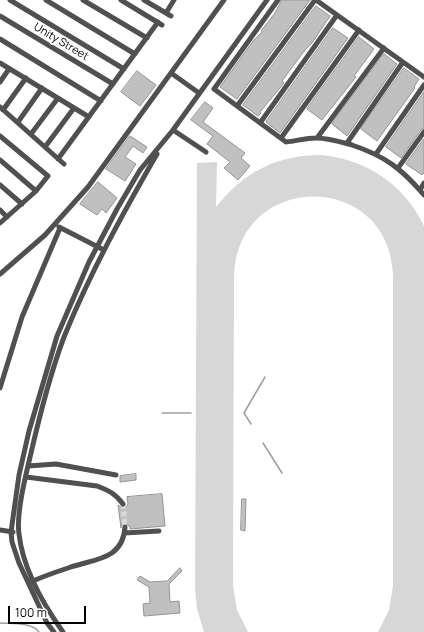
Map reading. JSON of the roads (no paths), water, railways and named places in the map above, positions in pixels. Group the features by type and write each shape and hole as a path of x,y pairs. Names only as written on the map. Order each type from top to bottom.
{"street":[{"path":"10,0 124,70"},
{"path":"46,0 135,54"},
{"path":"83,0 147,38"},
{"path":"58,159 147,38 160,24 121,0"},
{"path":"144,0 171,16"},
{"path":"166,13 174,0"},
{"path":"0,274 45,235 88,187 224,0"},
{"path":"54,632 47,623 19,563 12,542 11,532 19,475 29,431 47,366 88,262 116,209 140,170 173,130 267,0"},
{"path":"278,0 214,89 286,142 316,138 347,144 386,159 398,168 424,195"},
{"path":"237,106 316,0 424,77"},
{"path":"260,123 337,15"},
{"name":"Unity Street","path":"0,16 113,84"},
{"path":"281,138 359,30"},
{"path":"0,39 101,101"},
{"path":"316,138 384,48"},
{"path":"347,144 403,62"},
{"path":"0,63 89,117"},
{"path":"0,82 9,69"},
{"path":"171,73 199,93"},
{"path":"26,78 2,109 64,164"},
{"path":"376,154 424,85"},
{"path":"18,122 42,88"},
{"path":"31,134 58,98"},
{"path":"45,147 74,108"},
{"path":"173,130 206,152"},
{"path":"398,168 424,132"},
{"path":"0,136 48,176 36,191 0,223"},
{"path":"63,632 33,581 18,532 28,466 36,432 64,339 104,250 123,212 163,143"},
{"path":"0,160 36,191"},
{"path":"420,190 424,183"},
{"path":"0,185 22,204"},
{"path":"0,210 7,216"},
{"path":"55,224 104,250"},
{"path":"0,388 22,317 60,228"},
{"path":"28,466 56,464 116,475"},
{"path":"26,477 97,486 107,489 117,496 123,504"},
{"path":"33,581 68,567 102,559 118,548 125,527"},
{"path":"0,530 18,532"},
{"path":"124,533 159,531"}],"waterway":[{"path":"251,424 244,413 265,377"},
{"path":"162,413 191,413"},
{"path":"263,443 282,473"},
{"path":"0,623 26,625 36,629 39,632"}],"tunnel":[{"path":"123,504 125,527"}]}
